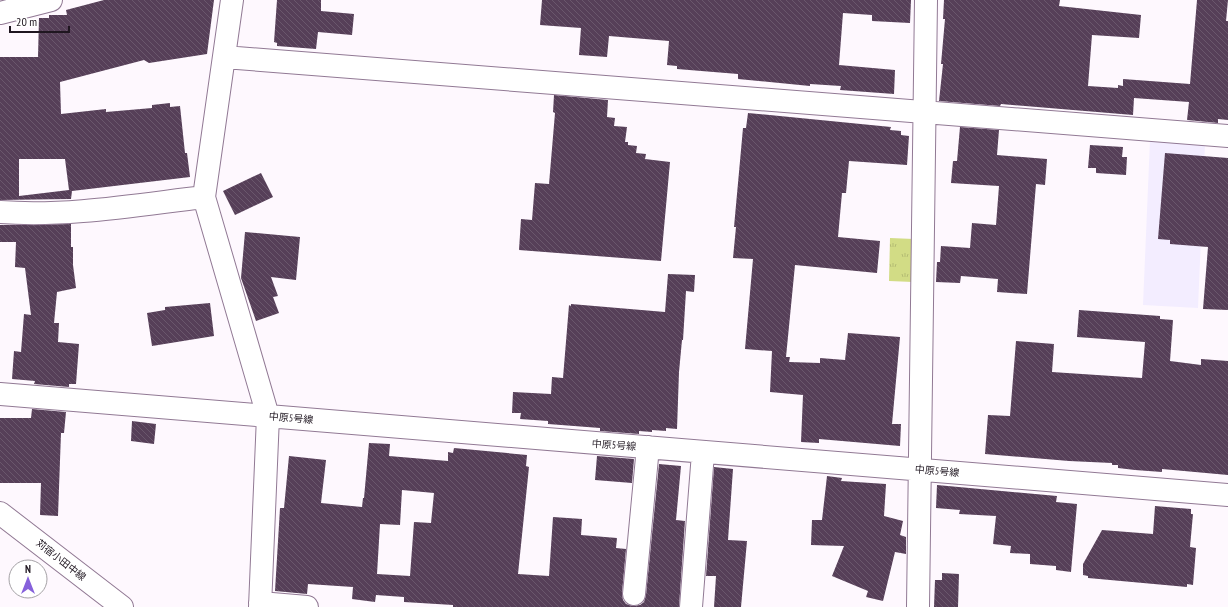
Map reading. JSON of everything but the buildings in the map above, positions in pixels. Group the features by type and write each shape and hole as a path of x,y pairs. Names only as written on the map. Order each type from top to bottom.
{"street":[{"path":"0,13 51,0"},
{"path":"232,0 204,197 268,416 260,605 307,607"},
{"path":"918,607 926,0"},
{"path":"224,57 1228,136"},
{"path":"0,212 24,214 65,213 204,197"},
{"name":"中原5号線","path":"0,394 1228,495"},
{"path":"634,594 648,447"},
{"path":"691,607 703,452"},
{"name":"苅宿小田中線","path":"0,513 122,607"}],"shaded area":[{"path":"1150,140 1205,144 1198,308 1143,305"}],"green space":[{"path":"890,238 914,239 913,282 889,281"}]}
